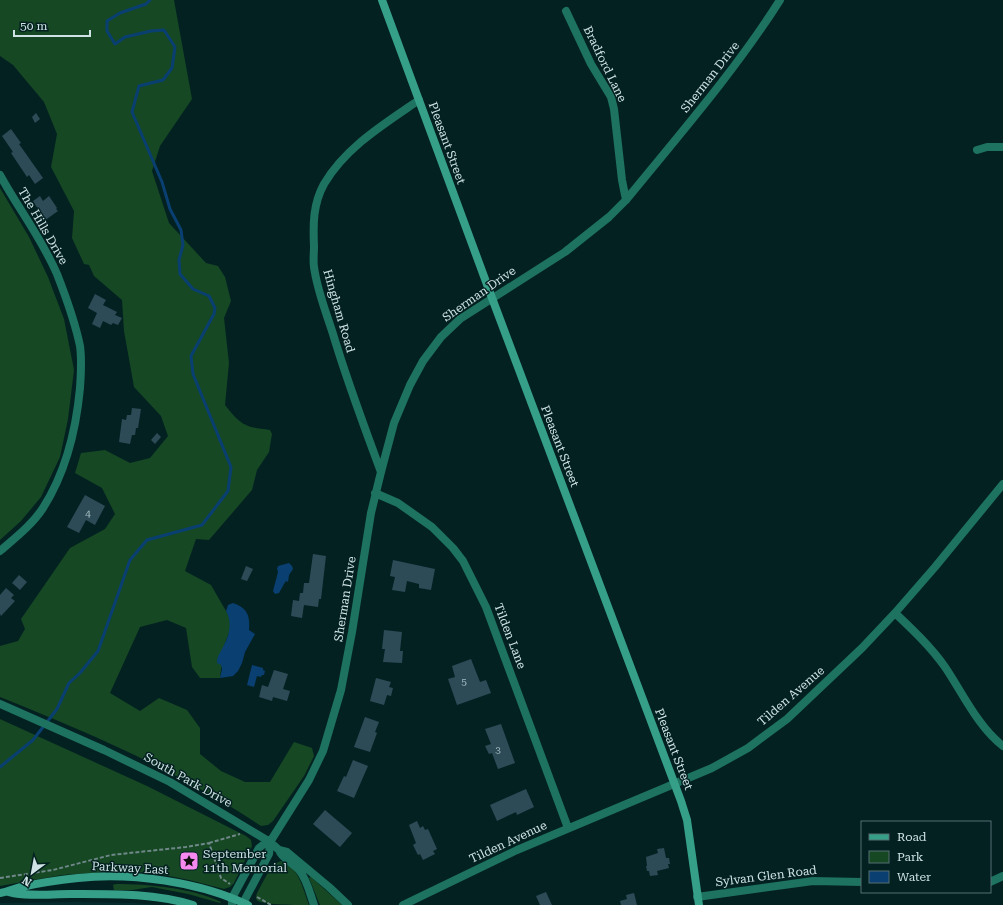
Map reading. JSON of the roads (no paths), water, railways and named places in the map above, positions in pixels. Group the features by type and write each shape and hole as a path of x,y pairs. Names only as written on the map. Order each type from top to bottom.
{"street":[{"name":"Pleasant Street","path":"382,0 687,820 698,901"},
{"name":"Sherman Drive","path":"245,904 269,854 270,842 309,780 322,752 330,729 343,681 371,513 381,472 394,423 410,385 423,361 441,337 460,319 565,252 609,217 626,200 758,35 780,0"},
{"name":"Bradford Lane","path":"566,11 591,64 610,97 614,109 622,180 626,200"},
{"name":"Hingham Road","path":"381,472 349,386 319,291 314,266 313,217 316,202 324,184 337,166 353,149 381,126 419,100"},
{"path":"977,150 987,147 1003,147"},
{"name":"The Hills Drive","path":"0,174 33,228 56,273 75,325 80,346 82,365 78,408 69,453 60,478 42,509 25,530 0,550"},
{"name":"Tilden Avenue","path":"403,905 512,852 712,768 748,748 787,719 862,648 935,567 1003,484"},
{"name":"Tilden Lane","path":"376,493 398,503 432,527 453,548 463,561 486,606 568,828"},
{"path":"895,613 922,640 944,666 983,726 1003,746"},
{"name":"South Park Drive","path":"0,704 104,750 170,782 270,842 279,850 287,852 330,887 348,905"},
{"name":"Sherman Drive","path":"232,902 259,848 270,842"},
{"path":"279,850 283,857 299,870 314,905"},
{"path":"991,882 1003,876"},
{"name":"Parkway East","path":"4,892 20,887 79,878 118,877 154,879 198,887 232,902 245,904"},
{"name":"Sylvan Glen Road","path":"698,901 813,881 861,882"},
{"name":"Parkway East","path":"4,892 20,895 72,894 147,896 193,905"}],"water":[{"path":"289,563 293,569 289,575 288,582 286,581 279,593 275,594 273,591 278,566"},
{"path":"233,603 245,610 249,621 249,630 255,634 245,652 238,671 233,676 220,678 222,669 221,665 217,663 217,660 229,632 230,624 226,611 228,605"},
{"path":"252,665 263,668 265,671 264,675 261,677 257,676 254,687 247,685"}],"waterway":[{"path":"0,767 33,740 57,709 69,683 80,673 98,651 130,560 147,540 202,525 228,491 231,467 193,374 191,356 214,314 215,308 209,296 193,289 180,274 179,260 183,245 181,230 170,209 162,182 132,112 139,86 163,80 172,68 175,47 164,30 151,31 125,37 115,44 107,31 107,21 120,13 146,4 150,0"}],"place":[{"name":"September 11th Memorial","path":"189,861"}]}
